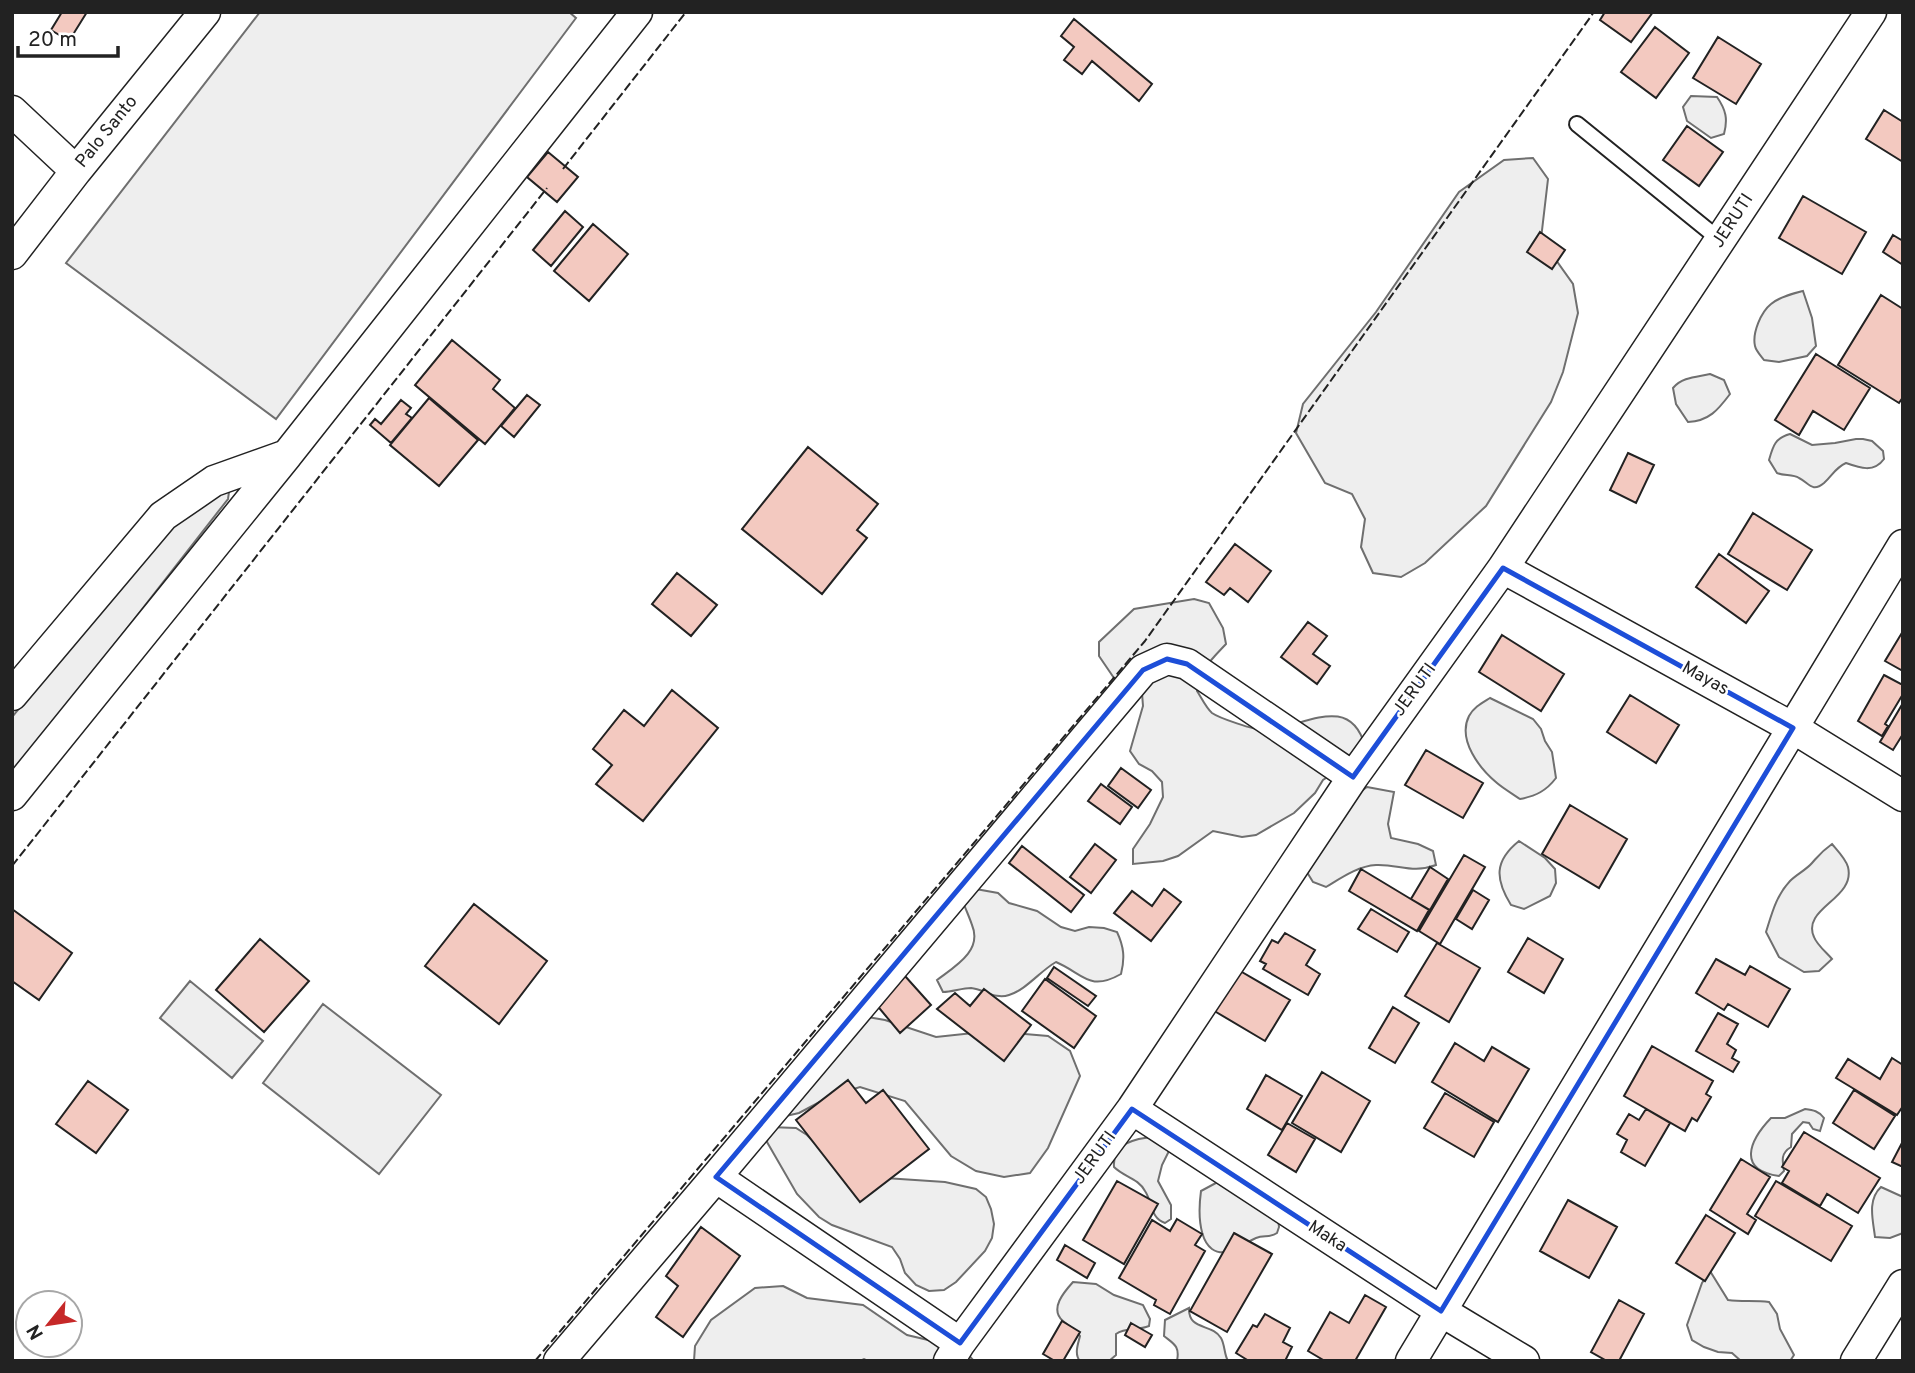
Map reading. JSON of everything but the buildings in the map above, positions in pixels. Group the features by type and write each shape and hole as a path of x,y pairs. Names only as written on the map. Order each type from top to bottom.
{"street":[{"name":"Palo Santo","path":"12,254 76,170 205,12"},
{"path":"12,795 287,455 636,12"},
{"name":"JERUTI","path":"955,1352 1132,1109 1353,777 1503,568 1871,12"},
{"path":"12,111 76,170"},
{"path":"12,695 163,516 214,481 287,455"},
{"path":"1411,1361 1903,545"},
{"name":"Mayas","path":"1503,568 1793,728 1903,796"},
{"path":"558,1361 1143,670 1167,659 1187,664 1353,777"},
{"name":"Maka","path":"1132,1109 1441,1311 1524,1361"},
{"path":"716,1177 955,1352"},
{"path":"1856,1361 1903,1285"}],"lane":[{"path":"1577,124 1720,240"}],"highlighted area":[{"path":"1503,568 1793,728 1441,1311 1132,1109 960,1343 716,1177 1143,670 1167,659 1187,664 1353,777"}],"shaded area":[{"path":"260,12 569,12 576,18 276,419 66,263"},
{"path":"1691,96 1717,97 1725,115 1724,134 1711,138 1687,121 1683,107"},
{"path":"1533,158 1548,179 1541,239 1573,284 1578,313 1563,372 1551,402 1486,506 1425,563 1401,577 1373,573 1361,547 1365,519 1352,494 1325,483 1296,433 1303,404 1376,312 1459,192 1504,160"},
{"path":"1803,291 1812,318 1816,346 1807,356 1779,362 1764,360 1756,350 1754,341 1761,317 1774,302"},
{"path":"1710,374 1724,380 1730,394 1712,414 1688,422 1676,404 1673,388 1685,380"},
{"path":"1790,434 1812,445 1856,439 1872,441 1883,451 1884,459 1871,468 1846,463 1820,486 1813,487 1797,477 1777,473 1769,460 1775,443"},
{"path":"222,491 229,492 228,499 12,776 12,717 159,537"},
{"path":"1194,599 1209,603 1223,628 1226,644 1204,670 1197,691 1212,713 1264,730 1336,716 1348,720 1358,729 1365,746 1359,757 1323,780 1315,793 1294,813 1256,835 1242,837 1213,831 1178,856 1163,861 1133,864 1133,849 1150,824 1163,797 1162,782 1152,771 1139,764 1130,751 1143,706 1142,693 1116,681 1099,656 1099,642 1134,609"},
{"path":"1490,698 1533,719 1541,729 1552,752 1556,778 1540,792 1520,799 1490,777 1472,753 1466,725 1476,708"},
{"path":"1367,787 1394,792 1388,824 1391,838 1418,844 1433,851 1436,865 1420,869 1369,866 1326,887 1313,882 1305,869 1353,797"},
{"path":"1519,841 1545,858 1555,869 1556,883 1550,896 1524,909 1511,905 1500,879 1501,863"},
{"path":"1832,844 1847,864 1848,878 1837,896 1815,918 1812,927 1815,940 1832,959 1819,971 1804,972 1779,957 1766,932 1775,905 1785,887"},
{"path":"970,888 998,893 1009,903 1037,911 1061,927 1075,931 1089,927 1104,928 1117,932 1123,953 1121,974 1094,981 1056,962 1009,995 999,996 971,988 943,992 937,980 965,957 974,943 972,925 962,899"},
{"path":"190,981 263,1041 232,1078 160,1018"},
{"path":"323,1004 441,1095 379,1174 263,1083"},
{"path":"856,1015 885,1020 936,1037 992,1031 1048,1036 1070,1051 1080,1076 1048,1148 1030,1173 1004,1177 976,1171 951,1156 905,1101 860,1087 831,1096 799,1113 786,1116"},
{"path":"1805,1109 1816,1111 1824,1118 1820,1131 1803,1122 1792,1134 1791,1147 1783,1157 1784,1171 1779,1176 1757,1168 1751,1153 1763,1127 1771,1118 1785,1118"},
{"path":"769,1127 796,1128 807,1135 837,1166 885,1178 945,1182 976,1189 986,1197 991,1209 994,1224 992,1238 985,1251 956,1282 944,1290 929,1291 916,1285 905,1273 892,1247 832,1225 819,1217 797,1194 767,1142"},
{"path":"1155,1137 1169,1151 1158,1181 1171,1205 1171,1219 1165,1223 1154,1214 1142,1187 1114,1167 1114,1159 1121,1147 1133,1141"},
{"path":"1227,1177 1278,1219 1279,1227 1274,1235 1256,1238 1232,1251 1220,1252 1212,1249 1202,1233 1200,1200 1201,1191"},
{"path":"1881,1187 1903,1197 1903,1233 1890,1238 1875,1237 1872,1204"},
{"path":"1710,1271 1728,1300 1769,1302 1777,1314 1780,1329 1794,1355 1790,1361 1741,1361 1732,1353 1718,1352 1692,1340 1687,1325 1702,1283"},
{"path":"1073,1282 1096,1284 1114,1295 1143,1305 1150,1319 1149,1326 1116,1334 1116,1355 1109,1361 1080,1361 1077,1352 1080,1336 1063,1321 1057,1311 1059,1301"},
{"path":"783,1286 807,1298 863,1305 907,1335 962,1348 974,1361 694,1361 695,1346 711,1320 755,1288"},
{"path":"1189,1308 1196,1324 1212,1330 1221,1338 1228,1361 1177,1361 1177,1349 1164,1336 1165,1320"}],"fence":[{"path":"563,169 686,12"},
{"path":"535,1361 1145,641 1594,12"},
{"path":"12,866 547,188"}]}
